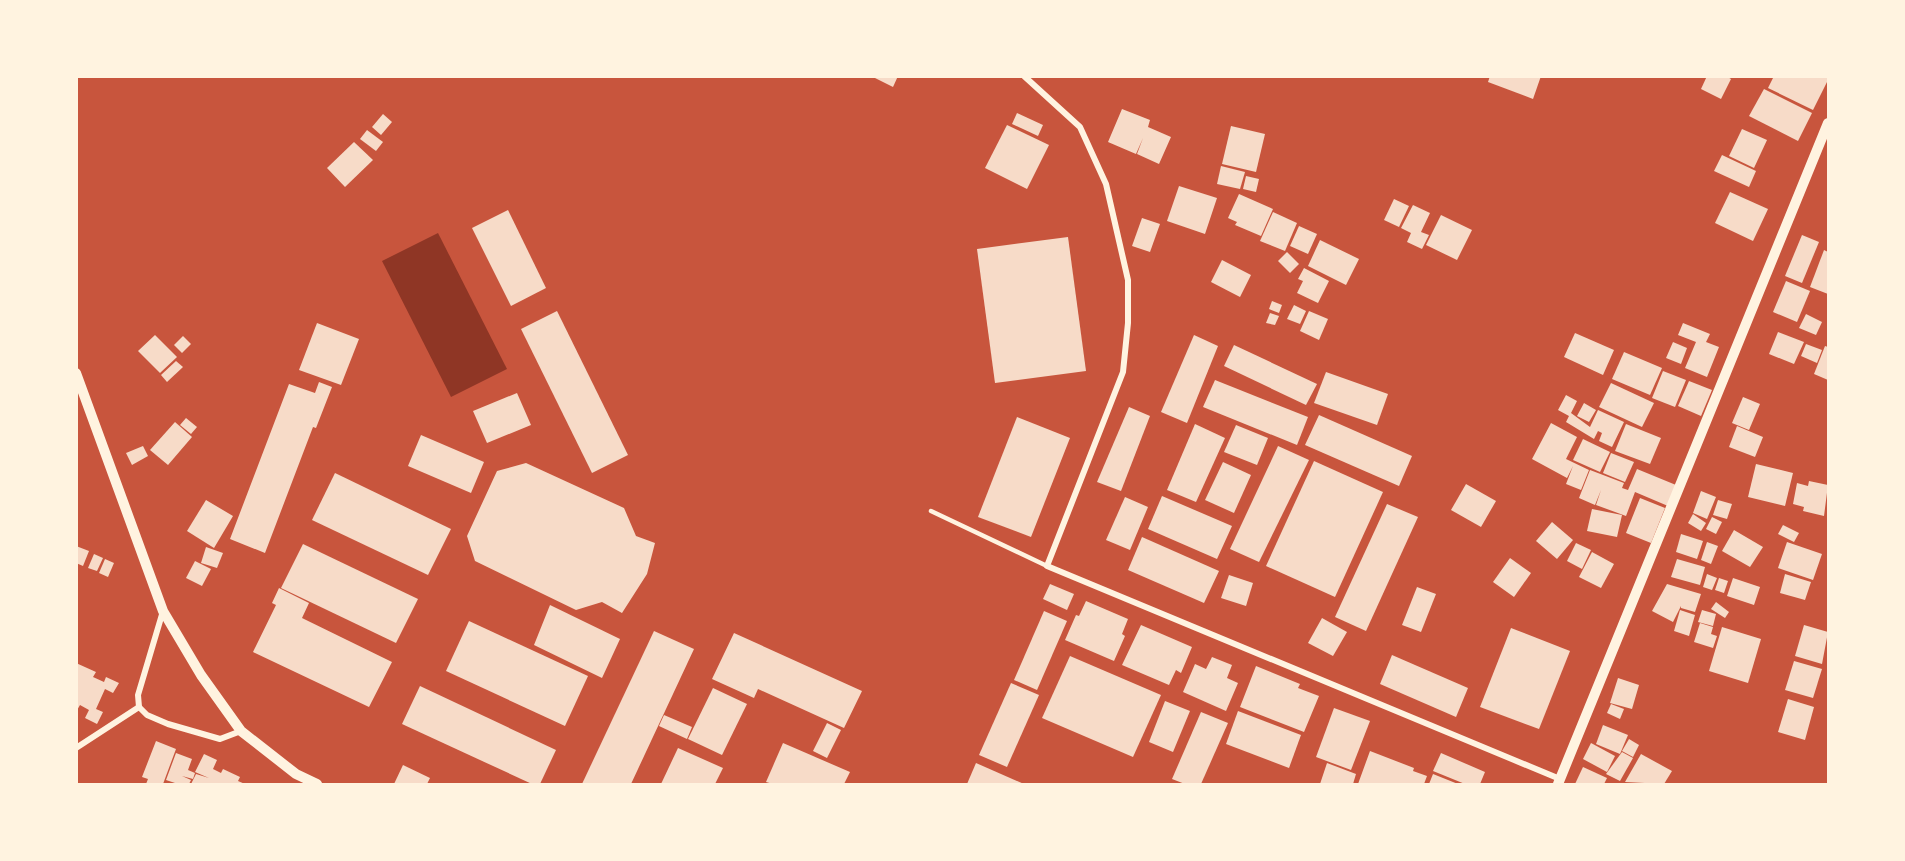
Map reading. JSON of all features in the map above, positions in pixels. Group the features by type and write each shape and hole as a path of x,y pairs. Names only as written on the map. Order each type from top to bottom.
{"street":[{"path":"1024,76 1080,127 1106,184 1128,280 1128,323 1123,372 1047,566 1559,782 1828,123"},
{"path":"76,373 163,611 201,675 241,731 296,774 317,784"},
{"path":"163,611 138,695 139,707 147,715 168,724 220,739 241,731"},
{"path":"76,748 139,707"}],"lane":[{"path":"931,511 1047,566"}],"shaded area":[{"path":"438,233 507,369 451,397 382,261"}],"building":[{"path":"871,76 898,76 893,87"},
{"path":"1490,76 1541,76 1533,99 1488,82"},
{"path":"1707,76 1726,76 1731,79 1721,99 1701,89"},
{"path":"1774,76 1828,76 1828,80 1813,110 1768,88"},
{"path":"1764,89 1812,113 1798,141 1749,116"},
{"path":"1122,109 1150,120 1148,127 1171,137 1159,164 1137,154 1143,138 1136,154 1108,142"},
{"path":"1017,113 1043,125 1038,136 1012,124"},
{"path":"383,114 392,122 381,135 372,127"},
{"path":"1007,125 1049,145 1027,189 985,168"},
{"path":"1231,126 1265,134 1256,172 1222,164"},
{"path":"1742,129 1767,140 1754,168 1729,156"},
{"path":"367,130 383,142 376,151 360,139"},
{"path":"354,142 373,160 345,187 327,168"},
{"path":"1722,155 1756,171 1749,187 1714,171"},
{"path":"1221,166 1245,172 1240,189 1217,184"},
{"path":"1246,176 1259,179 1256,192 1243,189"},
{"path":"1179,186 1217,198 1205,234 1167,221"},
{"path":"1730,192 1768,209 1753,241 1715,223"},
{"path":"1239,194 1273,209 1261,236 1235,225 1237,222 1228,218"},
{"path":"1394,199 1409,206 1399,227 1384,220"},
{"path":"1413,205 1430,213 1421,232 1429,235 1422,249 1407,242 1411,233 1401,228"},
{"path":"508,210 546,288 511,306 472,228"},
{"path":"1273,212 1297,223 1285,251 1260,241"},
{"path":"1441,215 1472,230 1457,260 1426,245"},
{"path":"1142,218 1160,224 1150,252 1132,246"},
{"path":"1299,226 1317,234 1308,254 1290,246"},
{"path":"1802,235 1819,242 1802,283 1785,276"},
{"path":"1068,237 1086,371 995,383 977,249"},
{"path":"1320,240 1359,259 1346,285 1308,266"},
{"path":"1824,250 1828,252 1828,294 1810,287"},
{"path":"1287,252 1299,264 1290,273 1278,261"},
{"path":"1222,260 1251,275 1240,297 1211,282"},
{"path":"1304,268 1329,281 1318,303 1297,293 1303,281 1298,279"},
{"path":"1786,281 1810,291 1797,322 1773,312"},
{"path":"1272,301 1282,305 1279,313 1269,309"},
{"path":"1294,305 1306,311 1300,324 1287,319"},
{"path":"557,311 628,455 592,473 521,329"},
{"path":"1309,311 1328,319 1319,340 1300,331"},
{"path":"1270,313 1279,316 1275,325 1266,323"},
{"path":"1806,314 1822,322 1816,335 1799,328"},
{"path":"317,323 359,339 341,385 299,370"},
{"path":"1683,323 1710,334 1706,342 1719,347 1707,377 1685,368 1696,342 1678,335"},
{"path":"1778,332 1804,342 1794,364 1769,354"},
{"path":"1575,333 1614,350 1603,375 1564,357"},
{"path":"155,335 177,357 160,373 138,351"},
{"path":"1194,335 1218,346 1187,423 1161,412"},
{"path":"183,336 191,344 182,353 174,345"},
{"path":"1673,342 1687,348 1681,364 1666,358"},
{"path":"1806,344 1822,350 1817,363 1801,356"},
{"path":"1234,345 1317,384 1306,405 1224,366"},
{"path":"1825,346 1828,347 1828,380 1814,374"},
{"path":"1624,352 1662,368 1650,395 1612,379"},
{"path":"176,361 183,367 167,382 161,375"},
{"path":"1663,371 1686,380 1675,407 1652,398"},
{"path":"1326,372 1388,394 1377,425 1314,403"},
{"path":"1215,380 1308,417 1297,445 1203,407"},
{"path":"1689,381 1712,390 1701,416 1678,406"},
{"path":"319,382 332,387 316,428 313,427 265,553 230,539 289,384 315,393"},
{"path":"1611,383 1654,403 1642,427 1599,407"},
{"path":"517,393 531,425 487,443 473,411"},
{"path":"1566,395 1577,401 1571,413 1590,427 1598,410 1624,422 1612,447 1599,441 1602,433 1598,431 1594,439 1566,422 1569,416 1558,410"},
{"path":"1743,397 1760,404 1749,430 1732,423"},
{"path":"1584,403 1596,410 1589,422 1577,416"},
{"path":"1129,407 1150,416 1121,491 1097,482"},
{"path":"1319,415 1412,456 1399,486 1305,445"},
{"path":"1017,417 1070,438 1031,537 978,517"},
{"path":"186,418 197,427 191,434 180,425"},
{"path":"175,422 192,437 168,465 150,450"},
{"path":"1551,423 1577,437 1566,459 1589,470 1581,490 1566,484 1573,466 1567,478 1532,459"},
{"path":"1195,424 1225,438 1196,502 1167,490"},
{"path":"1626,424 1661,438 1650,464 1615,451"},
{"path":"1236,425 1268,438 1257,465 1224,452"},
{"path":"1737,426 1763,437 1755,457 1729,447"},
{"path":"421,435 484,462 471,493 408,466"},
{"path":"1583,439 1610,452 1600,472 1573,460"},
{"path":"143,446 148,456 132,465 126,453"},
{"path":"1278,446 1309,460 1259,562 1230,549"},
{"path":"1611,453 1634,462 1625,482 1603,473"},
{"path":"1314,461 1383,492 1335,597 1266,566"},
{"path":"1223,462 1251,475 1234,513 1205,500"},
{"path":"526,463 624,508 636,536 655,543 647,574 622,613 602,602 576,610 475,561 467,536 497,471"},
{"path":"1756,464 1793,473 1785,506 1748,497"},
{"path":"1637,469 1676,485 1668,506 1635,492 1626,516 1596,505 1601,490 1595,505 1579,498 1590,470 1624,483 1622,488 1628,490"},
{"path":"335,473 451,529 428,575 312,520"},
{"path":"1809,481 1828,485 1824,516 1803,511 1804,507 1793,504 1797,483 1808,486"},
{"path":"1466,484 1496,501 1481,527 1451,510"},
{"path":"1701,491 1716,497 1707,519 1693,513"},
{"path":"1162,496 1232,526 1217,559 1148,529"},
{"path":"1125,497 1148,507 1130,550 1106,540"},
{"path":"1640,498 1665,508 1651,543 1626,533"},
{"path":"206,500 233,516 214,548 187,531"},
{"path":"1718,500 1732,504 1727,519 1713,515"},
{"path":"1387,504 1418,517 1366,631 1335,617"},
{"path":"1592,509 1622,515 1617,537 1587,531"},
{"path":"1693,514 1706,523 1701,531 1688,523"},
{"path":"1712,517 1722,522 1716,534 1706,529"},
{"path":"1552,522 1573,540 1557,559 1536,541"},
{"path":"1783,525 1799,533 1794,542 1778,534"},
{"path":"1734,530 1763,547 1750,567 1722,551"},
{"path":"1681,534 1703,541 1697,559 1676,552"},
{"path":"1142,537 1219,571 1204,603 1128,570"},
{"path":"1707,542 1718,546 1711,564 1701,560"},
{"path":"1787,542 1822,554 1813,580 1778,568"},
{"path":"1576,543 1591,550 1582,569 1567,561"},
{"path":"303,544 418,599 396,643 281,588"},
{"path":"76,546 89,551 83,566 76,563"},
{"path":"206,547 223,553 217,568 201,563"},
{"path":"1592,552 1614,564 1601,588 1579,577"},
{"path":"94,554 103,558 97,571 88,568"},
{"path":"1510,558 1531,573 1514,597 1493,582"},
{"path":"105,559 114,563 108,577 99,573"},
{"path":"1677,559 1705,567 1700,585 1671,577"},
{"path":"195,561 211,569 202,586 186,578"},
{"path":"1707,574 1717,578 1712,590 1703,587"},
{"path":"1785,574 1811,582 1805,600 1780,593"},
{"path":"1229,575 1253,583 1246,606 1221,598"},
{"path":"1719,578 1728,581 1724,593 1715,590"},
{"path":"1733,578 1760,587 1754,605 1727,596"},
{"path":"1050,584 1074,594 1067,610 1043,599"},
{"path":"1667,584 1701,594 1695,612 1681,608 1681,606 1673,622 1652,611"},
{"path":"1417,587 1436,594 1421,632 1402,625"},
{"path":"279,588 309,603 302,618 392,662 369,707 253,652 276,605 272,603"},
{"path":"1086,601 1128,619 1122,634 1125,636 1114,661 1065,640 1076,615 1079,616"},
{"path":"1716,602 1729,612 1725,618 1711,609"},
{"path":"550,605 620,639 602,678 534,645"},
{"path":"1680,610 1695,615 1689,636 1674,631"},
{"path":"1702,610 1716,614 1713,626 1698,622"},
{"path":"1044,611 1067,621 1037,690 1014,680"},
{"path":"1322,618 1347,632 1333,656 1308,643"},
{"path":"469,621 588,676 565,726 446,671"},
{"path":"1700,623 1713,627 1711,634 1717,636 1713,648 1694,642"},
{"path":"1141,625 1192,647 1181,673 1176,670 1169,685 1122,665"},
{"path":"1804,625 1828,632 1822,664 1795,656"},
{"path":"1722,627 1761,639 1748,683 1709,671"},
{"path":"1511,628 1570,651 1539,729 1480,707"},
{"path":"654,631 694,649 631,784 582,784"},
{"path":"734,633 862,691 844,728 758,689 754,698 712,679"},
{"path":"1392,655 1468,688 1456,717 1380,684"},
{"path":"1070,656 1161,695 1133,757 1042,718"},
{"path":"1212,657 1232,665 1227,678 1238,683 1226,711 1183,692 1195,664 1206,669"},
{"path":"1794,661 1822,669 1813,698 1785,690"},
{"path":"76,663 96,672 93,677 104,682 106,677 119,683 113,693 105,689 96,709 103,712 97,724 85,718 89,710 80,705 76,712"},
{"path":"1256,666 1300,684 1298,688 1319,696 1304,732 1240,707"},
{"path":"1618,678 1639,685 1632,709 1610,703"},
{"path":"1011,683 1039,695 1007,767 979,755"},
{"path":"420,686 556,750 540,784 532,784 402,724"},
{"path":"713,688 747,704 722,755 688,739"},
{"path":"1788,699 1814,707 1805,740 1778,732"},
{"path":"1165,701 1190,711 1173,752 1149,742"},
{"path":"1611,704 1624,709 1620,719 1607,713"},
{"path":"1334,708 1370,721 1351,770 1316,757"},
{"path":"1238,711 1301,735 1289,768 1226,744"},
{"path":"1201,712 1228,723 1201,784 1185,784 1172,779"},
{"path":"664,715 692,727 687,739 659,726"},
{"path":"827,723 841,730 827,758 813,751"},
{"path":"1603,725 1628,735 1620,754 1596,744"},
{"path":"1629,739 1639,745 1633,757 1622,751"},
{"path":"156,741 176,749 163,784 146,784 148,779 142,777"},
{"path":"783,743 850,772 844,784 773,784 766,782"},
{"path":"1591,743 1615,756 1607,772 1583,759"},
{"path":"678,748 723,768 715,784 661,784"},
{"path":"1370,751 1414,768 1413,771 1427,776 1424,784 1358,784"},
{"path":"1622,752 1633,758 1620,781 1606,774"},
{"path":"176,753 192,759 188,770 195,773 193,779 182,776 191,780 189,784 178,784 166,780"},
{"path":"1441,753 1485,772 1480,784 1465,784 1433,771"},
{"path":"204,754 217,760 213,769 221,773 223,769 240,777 238,781 245,784 191,784 196,774 209,778 195,772"},
{"path":"1641,754 1672,771 1664,784 1625,782"},
{"path":"976,763 1024,784 967,784"},
{"path":"1327,763 1356,774 1353,784 1320,784"},
{"path":"403,765 430,778 427,784 394,784"},
{"path":"1583,767 1607,778 1604,784 1575,784"},
{"path":"1433,774 1458,784 1429,784"}]}
